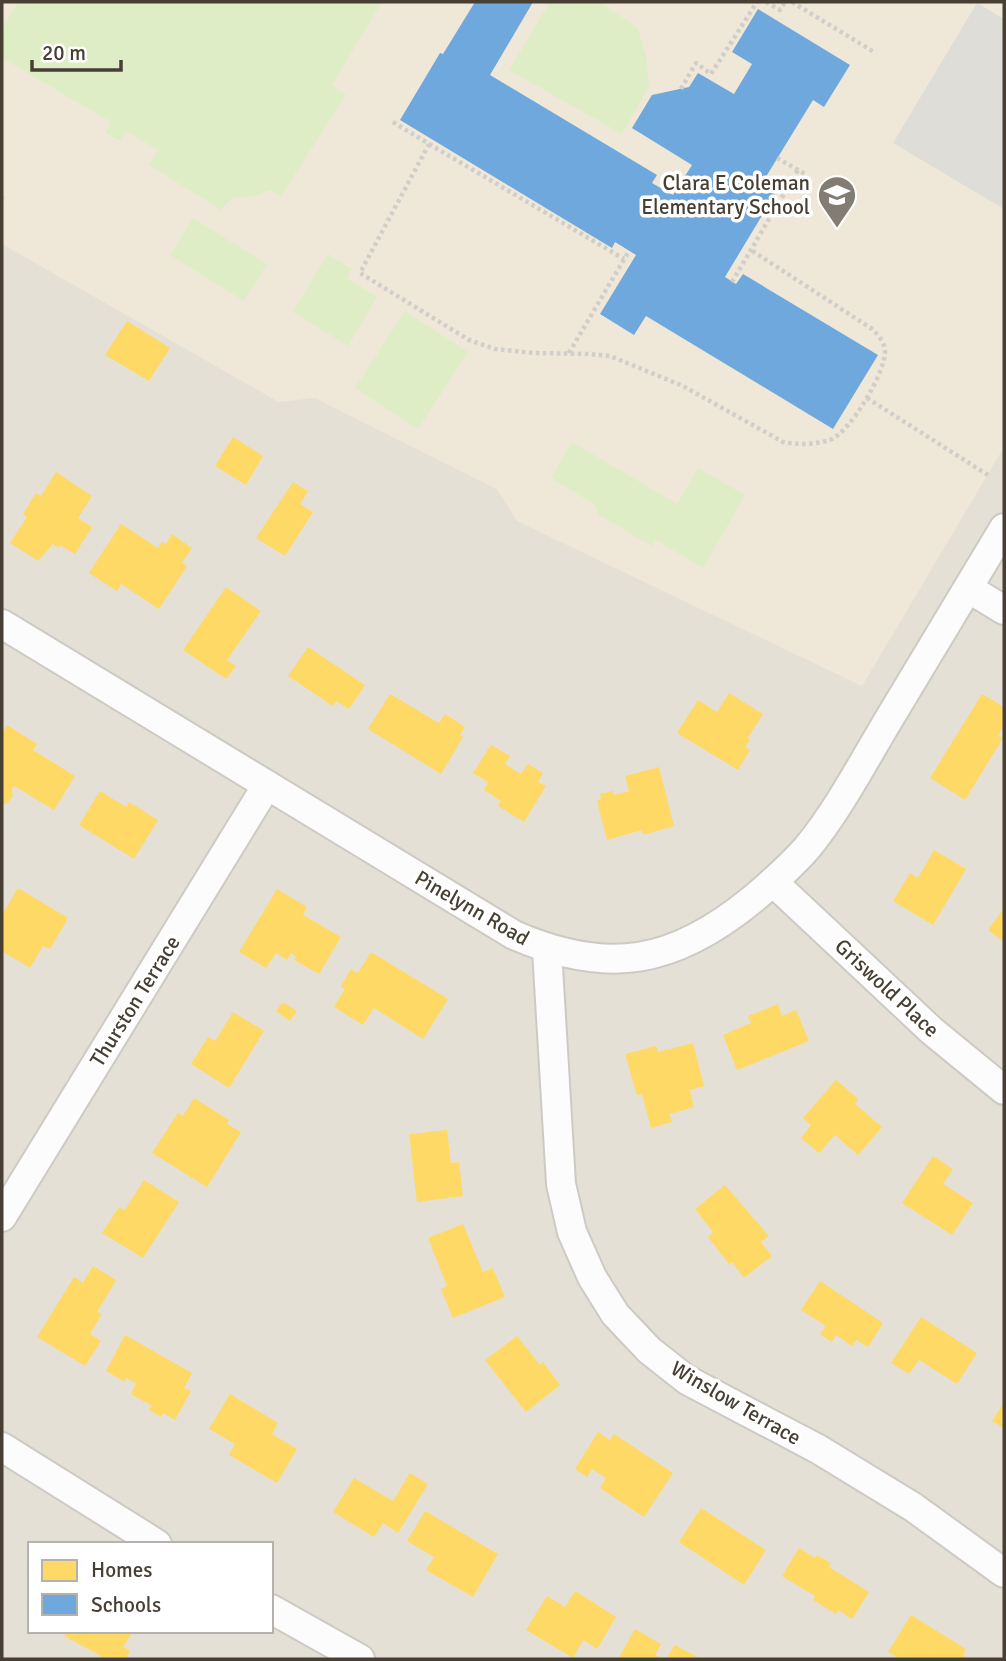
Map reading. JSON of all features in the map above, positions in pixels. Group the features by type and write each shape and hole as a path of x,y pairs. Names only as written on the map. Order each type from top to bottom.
{"street":[{"name":"Pinelynn Road","path":"2,624 514,935 547,950 592,959 629,958 663,952 695,940 733,915 807,847 846,790 1004,528"},
{"path":"968,588 1004,610"},
{"name":"Thurston Terrace","path":"2,1217 267,785"},
{"name":"Griswold Place","path":"772,882 932,1031 1004,1090"},
{"name":"Winslow Terrace","path":"547,950 561,1184 572,1232 592,1277 615,1314 649,1350 687,1380 818,1449 913,1507 1004,1573"},
{"path":"2,1447 154,1542"},
{"path":"273,1610 360,1659"}],"path":[{"path":"681,89 696,63 711,74 757,2"},
{"path":"766,2 780,10 785,2"},
{"path":"792,2 874,52"},
{"path":"393,122 624,259"},
{"path":"429,144 360,273 469,340 495,349 610,356 683,386 783,442 795,444 832,439 850,422 867,398 883,364 885,353 879,336 751,250"},
{"path":"777,158 807,175"},
{"path":"732,282 798,170"},
{"path":"569,354 629,251"},
{"path":"867,398 988,475"}],"shaded area":[{"path":"2,2 1004,2 1004,1659 2,1659"},
{"path":"2,2 1004,2 1004,447 862,686 517,521 497,489 315,398 279,402 2,244 2,204 6,197 2,195"},
{"path":"977,3 1004,19 1004,209 893,143"}],"green space":[{"path":"18,2 382,2 332,85 346,95 281,196 270,190 253,196 232,198 221,210 149,165 158,150 126,131 121,141 105,133 111,122 2,58 2,27"},
{"path":"550,2 600,2 638,28 647,61 649,86 622,134 509,70"},
{"path":"193,218 267,264 244,301 170,255"},
{"path":"328,254 352,269 347,278 377,297 348,346 293,312"},
{"path":"405,311 468,352 418,429 355,388"},
{"path":"572,442 677,504 698,468 745,495 703,568 656,540 652,546 599,515 594,504 551,478"}],"building: Homes":[{"path":"127,321 170,348 149,381 105,355"},
{"path":"233,437 263,456 246,485 215,466"},
{"path":"56,472 92,496 78,518 92,527 75,554 53,544 38,561 10,543 27,517 23,514 36,493 41,496"},
{"path":"293,482 308,491 300,504 313,512 285,556 256,538"},
{"path":"121,524 158,548 162,542 166,544 172,534 192,548 182,563 187,566 159,609 121,584 117,591 89,573"},
{"path":"226,587 261,611 227,660 236,666 226,679 183,650"},
{"path":"308,647 365,685 349,709 336,701 333,706 288,676"},
{"path":"729,693 763,714 748,738 750,740 745,747 750,750 738,770 677,733 698,700 717,712"},
{"path":"390,694 439,723 445,714 465,727 460,735 463,737 441,774 368,729"},
{"path":"982,694 1004,707 1004,725 998,736 1003,738 965,800 930,778"},
{"path":"7,725 37,744 33,750 75,776 54,810 14,786 8,803 2,805 2,734"},
{"path":"491,745 510,756 505,764 521,774 528,764 543,773 538,782 546,786 524,822 498,806 501,801 484,790 488,782 473,773"},
{"path":"659,767 674,826 643,835 642,830 607,840 597,801 601,799 600,794 613,791 614,795 629,791 625,776"},
{"path":"100,791 126,807 129,802 158,820 134,859 79,825"},
{"path":"934,850 966,869 933,925 893,901 910,873 918,878"},
{"path":"18,888 68,918 50,949 43,946 30,968 2,951 2,915"},
{"path":"277,889 307,907 303,915 341,937 319,974 294,960 296,957 291,953 287,960 276,953 266,968 239,952"},
{"path":"1004,908 1004,942 988,930"},
{"path":"371,952 448,999 423,1039 374,1008 363,1025 334,1007 345,989 341,986 351,969 358,973"},
{"path":"283,1002 297,1011 290,1021 276,1011"},
{"path":"778,1004 782,1016 796,1010 809,1041 737,1070 723,1035 751,1023 748,1016"},
{"path":"233,1012 264,1031 229,1088 191,1064 208,1037 215,1041"},
{"path":"693,1043 704,1086 690,1090 694,1107 669,1114 672,1122 651,1128 642,1094 637,1095 625,1054 656,1046 658,1052"},
{"path":"836,1080 858,1099 855,1104 882,1127 858,1155 835,1135 819,1153 801,1138 811,1125 803,1118"},
{"path":"194,1098 229,1120 227,1124 241,1132 207,1187 152,1153 178,1113 183,1116"},
{"path":"447,1130 451,1163 459,1162 463,1196 417,1202 409,1134"},
{"path":"933,1156 953,1169 943,1184 973,1203 952,1235 902,1203"},
{"path":"144,1180 179,1202 143,1258 102,1233 119,1207 125,1210"},
{"path":"725,1185 769,1236 761,1242 772,1256 744,1278 708,1237 713,1232 695,1209"},
{"path":"463,1224 483,1272 493,1268 505,1297 453,1318 441,1289 447,1286 428,1238"},
{"path":"93,1266 116,1280 97,1312 102,1314 90,1334 101,1341 85,1366 37,1337 74,1277 83,1283"},
{"path":"820,1281 883,1323 868,1347 856,1340 852,1346 836,1335 832,1342 820,1334 826,1326 801,1310"},
{"path":"921,1317 977,1353 957,1384 919,1360 909,1374 891,1363"},
{"path":"125,1335 192,1373 184,1388 191,1391 175,1420 163,1413 161,1417 149,1410 152,1406 131,1394 136,1383 126,1378 125,1382 106,1371"},
{"path":"517,1336 540,1365 543,1362 560,1385 526,1412 485,1360"},
{"path":"230,1394 278,1423 272,1434 297,1449 277,1483 229,1455 235,1444 209,1429"},
{"path":"1004,1402 1004,1428 992,1421"},
{"path":"598,1432 610,1440 614,1434 673,1473 644,1517 600,1488 606,1478 592,1469 587,1477 575,1469"},
{"path":"410,1473 428,1484 398,1533 383,1523 374,1537 333,1512 354,1478 393,1501"},
{"path":"701,1508 766,1550 744,1585 679,1542"},
{"path":"425,1511 498,1554 473,1597 426,1570 434,1557 407,1541"},
{"path":"799,1548 815,1558 817,1555 831,1563 829,1567 869,1592 852,1619 838,1610 836,1614 813,1600 815,1596 782,1576"},
{"path":"575,1591 616,1617 597,1649 583,1640 573,1658 526,1630 547,1596 565,1607"},
{"path":"911,1615 966,1649 963,1655 971,1659 900,1659 888,1652"},
{"path":"635,1629 661,1644 655,1655 662,1659 618,1659"},
{"path":"66,1633 132,1633 123,1647 130,1651 126,1659 101,1659 101,1656 64,1636"},
{"path":"675,1645 701,1659 666,1659"}],"building: Schools":[{"path":"475,2 533,2 490,75 657,175 652,183 673,195 692,165 632,128 652,95 689,87 698,73 734,94 752,64 732,52 758,9 850,65 824,107 813,100 761,185 775,194 725,277 736,284 743,274 878,355 833,429 646,316 634,335 600,314 636,255 615,242 612,248 400,120 440,53 443,54"}],"place":[{"name":"Clara E Coleman Elementary School","path":"837,229"}]}
